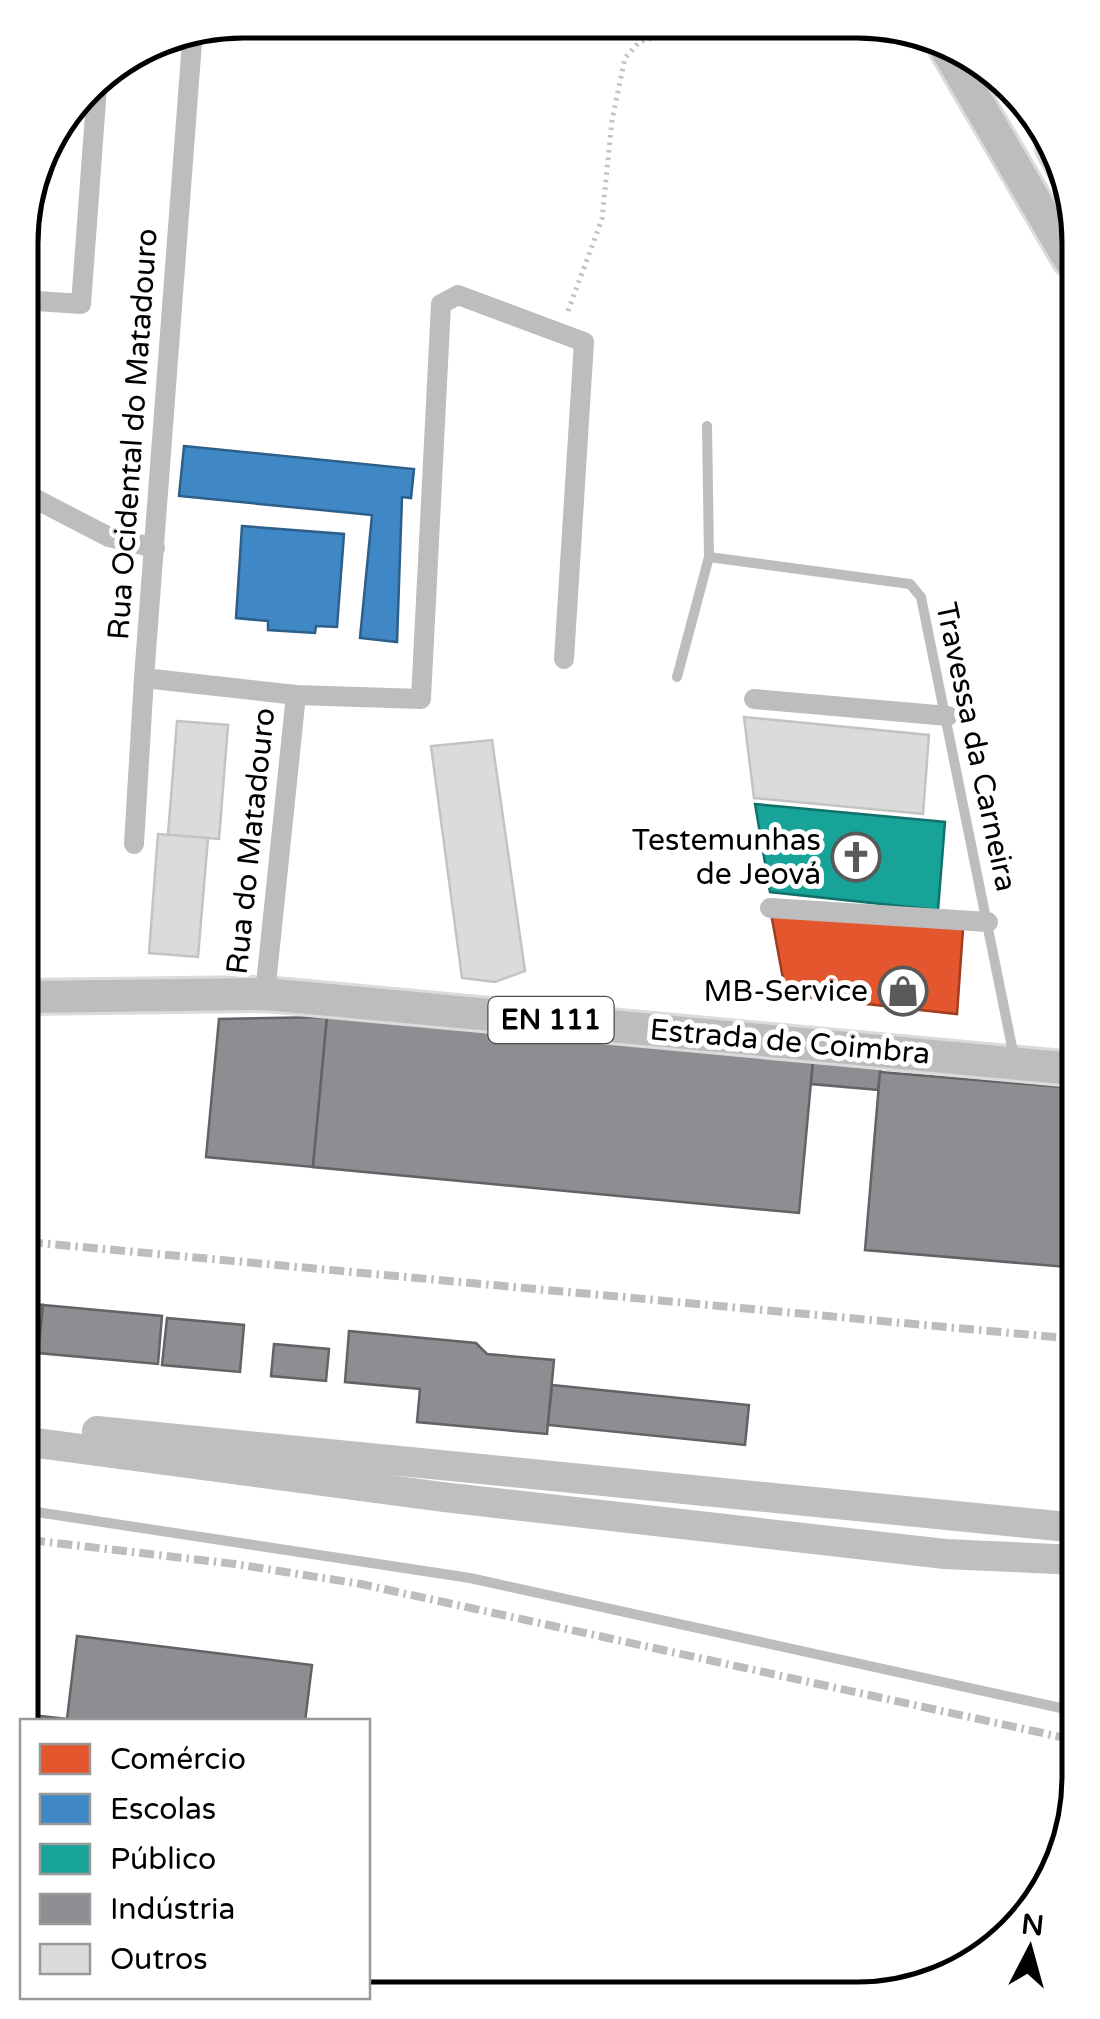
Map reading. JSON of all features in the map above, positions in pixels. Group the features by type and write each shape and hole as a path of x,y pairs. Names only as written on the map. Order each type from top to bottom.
{"main road":[{"path":"953,62 1062,247"},
{"name":"Estrada de Coimbra","path":"38,997 266,994 1062,1067"},
{"path":"38,1425 1062,1527"},
{"path":"38,1443 444,1497 944,1554 1062,1559"}],"street":[{"name":"Rua Ocidental do Matadouro","path":"192,44 144,678 296,695 421,699 441,304 458,295 562,334"},
{"path":"38,301 81,304 96,100"},
{"path":"562,334 584,342 564,658"},
{"path":"38,500 109,538 156,548"},
{"path":"134,844 144,678"},
{"name":"Rua do Matadouro","path":"266,994 296,695"},
{"path":"754,699 948,716"},
{"path":"770,908 988,922"}],"lane":[{"path":"676,678 709,557 707,426"},
{"name":"Travessa da Carneira","path":"709,557 910,584 920,598 948,716 1015,1063"},
{"path":"38,1512 470,1578 1062,1708"}],"path":[{"path":"562,334 602,219 612,120 626,58 639,42 652,38"}],"building: Comércio":[{"path":"770,908 963,929 957,1014 786,995"}],"building: Escolas":[{"path":"184,446 414,469 411,498 402,497 397,642 360,638 372,515 179,496"},
{"path":"242,526 344,534 337,627 316,626 315,633 268,630 268,621 236,618"}],"building: Público":[{"path":"755,804 945,822 938,910 770,892"}],"building: Indústria":[{"path":"327,1017 313,1167 206,1157 219,1019"},
{"path":"327,1017 813,1060 799,1213 313,1167"},
{"path":"813,1060 881,1067 878,1090 811,1084"},
{"path":"880,1072 1062,1087 1062,1267 865,1250"},
{"path":"38,1305 43,1305 38,1356"},
{"path":"43,1305 162,1316 158,1364 38,1353"},
{"path":"167,1318 244,1325 240,1372 162,1365"},
{"path":"349,1331 476,1343 487,1354 554,1360 547,1434 417,1422 420,1389 345,1382"},
{"path":"274,1344 329,1349 326,1381 271,1376"},
{"path":"552,1385 749,1405 745,1445 548,1425"},
{"path":"77,1636 312,1665 305,1719 67,1719"}],"building: Outros":[{"path":"744,717 929,735 923,814 754,798"},
{"path":"177,721 228,725 219,839 168,835"},
{"path":"492,740 525,971 495,982 462,978 431,746"},
{"path":"158,834 208,838 198,957 149,953"}],"railway":[{"path":"38,1243 1062,1338"},
{"path":"38,1541 235,1564 361,1584 1062,1737"}],"place":[{"name":"Testemunhas de Jeová","path":"856,857"},
{"name":"MB-Service","path":"903,991"}]}
